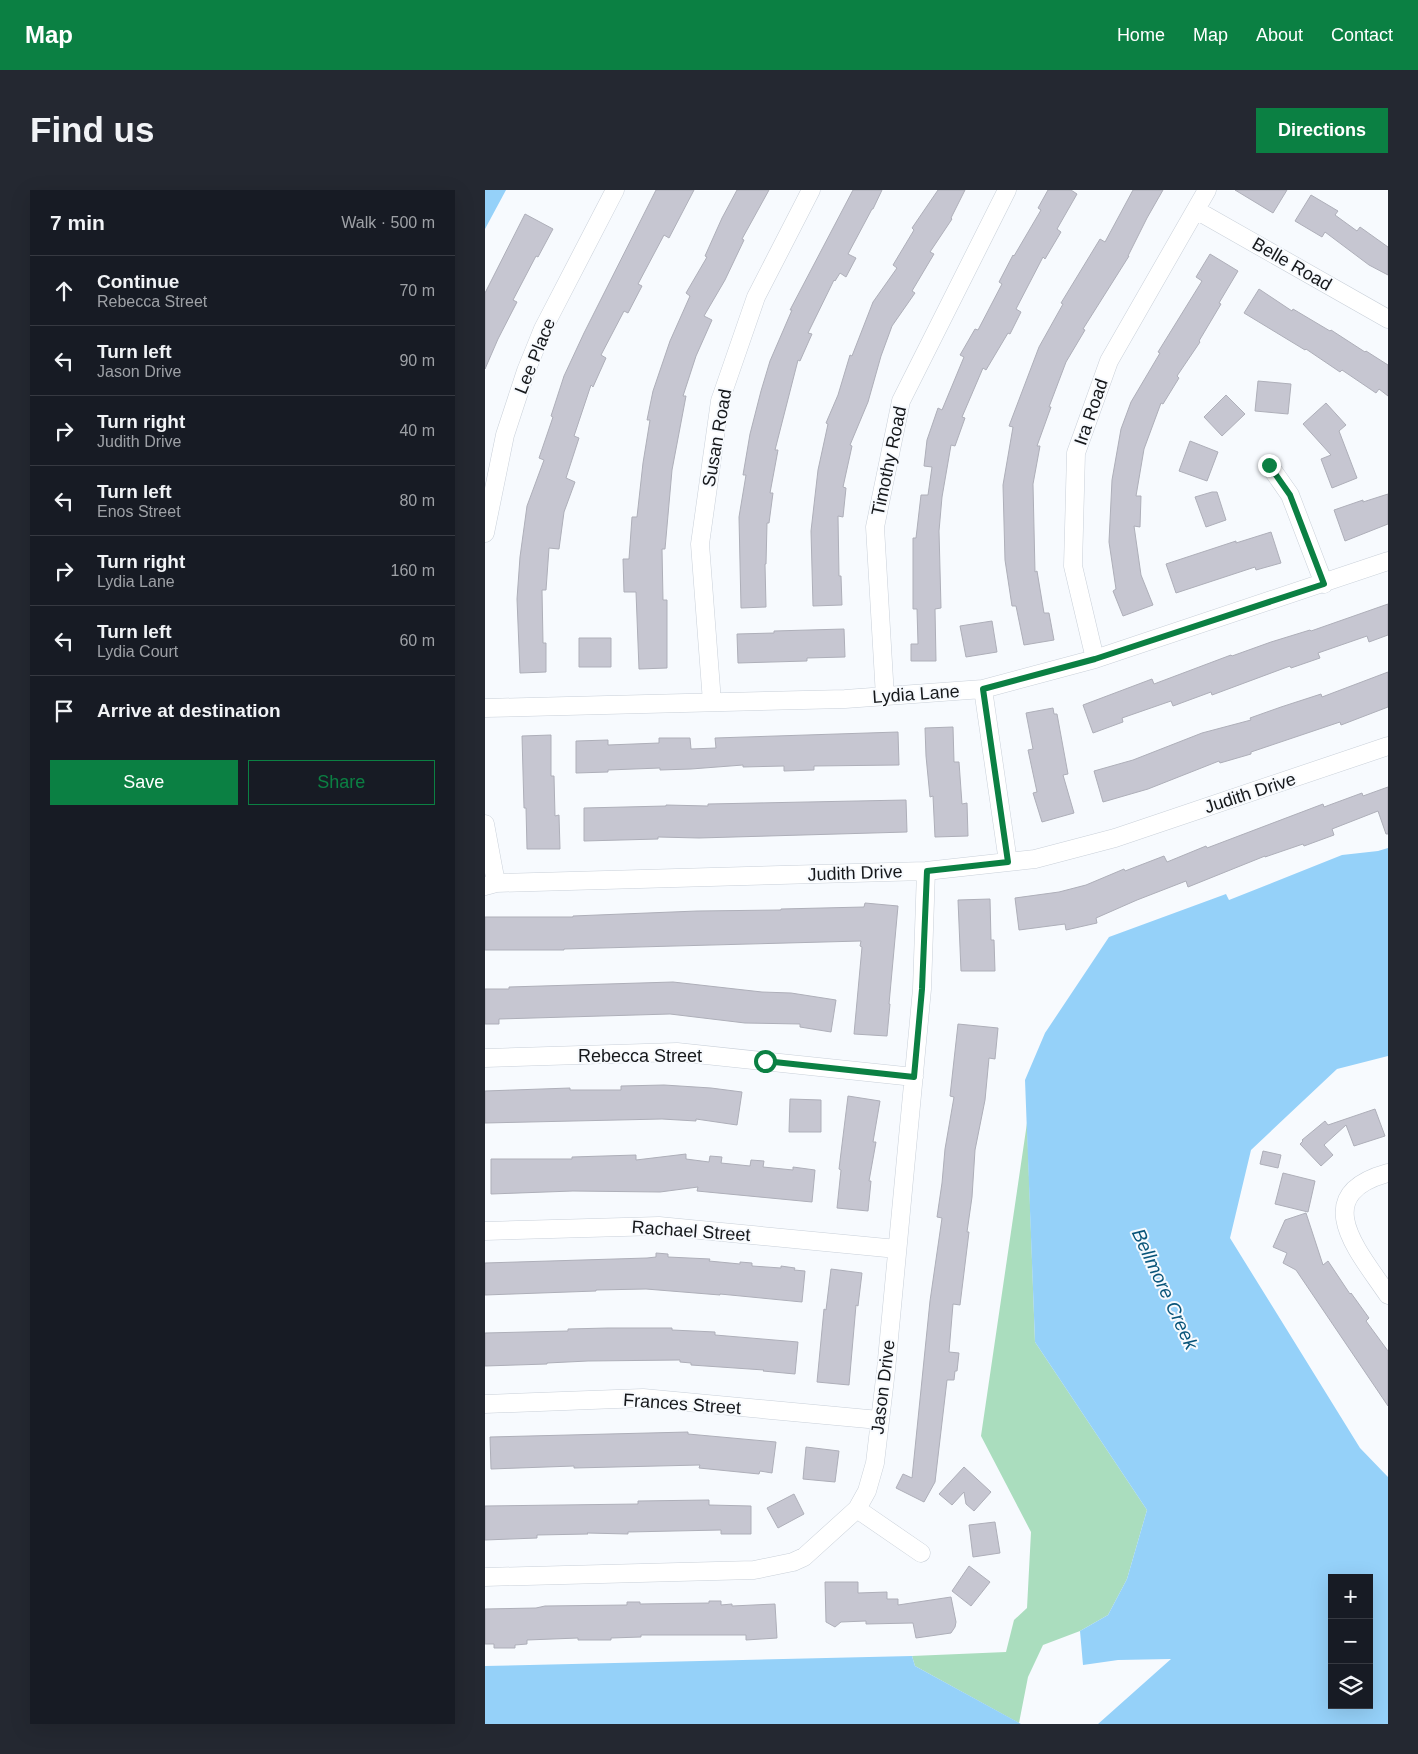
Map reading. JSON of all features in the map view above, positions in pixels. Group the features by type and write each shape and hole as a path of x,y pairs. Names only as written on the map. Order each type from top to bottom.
{"street":[{"name":"Lee Place","path":"485,533 490,484 527,371 540,338 615,190"},
{"name":"Susan Road","path":"712,702 700,544 720,400 756,297 811,190"},
{"name":"Timothy Road","path":"885,697 875,527 901,401 1007,190"},
{"name":"Ira Road","path":"1095,659 1073,566 1077,453 1109,361 1207,190"},
{"name":"Belle Road","path":"1196,210 1388,319"},
{"path":"1269,465 1290,495 1324,584"},
{"name":"Lydia Lane","path":"485,708 885,697 983,689 1095,659 1324,584 1388,561"},
{"path":"983,689 1008,862"},
{"name":"Judith Drive","path":"490,885 927,871 1055,855 1115,838 1388,746"},
{"path":"485,824 490,885"},
{"name":"Jason Drive","path":"485,1577 754,1570 793,1562 804,1557 857,1509 867,1492 875,1463 886,1370 922,989 927,871"},
{"name":"Rebecca Street","path":"485,1058 677,1052 914,1077"},
{"path":"1388,1173 1363,1182 1346,1200 1344,1213 1346,1226 1355,1246 1388,1295"},
{"name":"Rachael Street","path":"485,1231 659,1226 897,1249"},
{"name":"Frances Street","path":"485,1404 643,1398 879,1420"},
{"path":"857,1509 921,1553"}],"green space":[{"path":"1027,1123 1035,1342 1147,1510 1127,1579 1108,1615 1080,1631 1043,1645 1028,1677 1019,1723 915,1666 912,1656 1006,1652 1014,1620 1027,1608 1031,1532 981,1436"}],"water":[{"path":"485,190 506,190 485,229"},
{"name":"Bellmore Creek","path":"1388,848 1388,1056 1337,1069 1251,1150 1230,1238 1360,1448 1388,1477 1388,1724 1098,1724 1171,1659 1118,1660 1083,1665 1080,1631 1108,1615 1127,1579 1147,1510 1035,1342 1025,1080 1045,1033 1109,937 1226,894 1229,900 1342,855"},
{"path":"912,1656 915,1666 1021,1724 485,1724 485,1666"}],"building":[{"path":"656,190 694,190 669,238 664,235 638,284 642,286 628,313 624,311 601,355 606,358 593,387 591,385 574,436 579,438 566,478 575,482 564,512 559,549 549,548 546,590 542,590 543,643 546,643 546,672 520,673 517,599 520,557 527,506 544,460 539,458 564,376"},
{"path":"737,190 769,190 742,239 744,240 725,280 704,316 712,320 696,356 683,396 686,396 672,470 665,549 662,549 663,600 667,600 667,668 639,669 636,592 624,592 623,559 629,559 632,517 637,517 650,420 647,420 653,391 670,341 690,296 686,293 707,257 705,256 722,218"},
{"path":"853,190 882,190 848,254 856,258 846,277 840,273 834,280 808,333 812,334 800,361 798,360 775,450 778,450 770,493 773,493 769,523 767,523 765,564 766,607 741,608 739,517 746,475 743,475 750,434 761,391 770,361 792,310 790,310"},
{"path":"938,190 965,190 952,219 930,252 934,254 912,291 915,293 892,326 868,402 850,445 852,446 843,487 846,488 843,517 838,516 839,576 841,576 842,605 813,606 811,531 818,470 828,424 826,423 838,395 850,355 852,356 873,302 897,268 893,265 914,230 912,228"},
{"path":"1048,190 1071,190 1077,194 1057,229 1061,232 1045,259 1043,257 1016,309 1021,312 1010,334 1008,333 986,370 983,368 962,417 965,418 955,446 951,445 942,497 939,531 941,608 935,609 936,661 911,661 911,644 918,644 917,609 913,609 913,538 916,538 921,495 928,495 932,467 924,466 927,440 938,408 942,410 964,357 960,355 975,329 978,330 1002,284 999,282 1013,255 1041,210 1038,208"},
{"path":"1133,190 1163,190 1129,256 1083,329 1085,330 1066,362 1037,446 1040,446 1033,484 1035,572 1037,571 1044,613 1049,613 1054,640 1024,645 1016,606 1012,606 1005,560 1003,485 1013,427 1009,426 1039,347 1063,304 1061,303 1100,239 1105,242"},
{"path":"1235,190 1287,190 1273,213"},
{"path":"1311,195 1338,211 1335,215 1357,231 1360,227 1388,247 1388,275 1369,265 1325,232 1322,237 1295,221"},
{"path":"525,214 553,229 538,257 536,256 513,300 517,302 485,369 485,293"},
{"path":"1210,254 1238,271 1219,303 1221,304 1200,342 1177,376 1179,378 1163,404 1161,403 1144,449 1136,496 1141,496 1140,527 1134,526 1141,575 1153,605 1123,616 1113,591 1116,589 1109,542 1112,480 1121,429 1131,402 1160,353 1158,352 1202,281 1196,277"},
{"path":"1259,289 1292,311 1293,309 1331,330 1388,365 1388,396 1379,389 1376,393 1342,370 1340,372 1306,349 1244,313"},
{"path":"1258,381 1291,384 1288,414 1255,411"},
{"path":"1226,395 1245,414 1222,436 1204,417"},
{"path":"1326,403 1346,425 1339,431 1357,478 1332,488 1321,459 1331,455 1303,424"},
{"path":"1190,441 1218,452 1207,481 1179,471"},
{"path":"1217,492 1226,520 1206,527 1195,497"},
{"path":"1388,494 1388,524 1345,541 1334,510"},
{"path":"1271,532 1281,563 1256,570 1255,567 1176,593 1166,564 1236,541 1236,543"},
{"path":"1388,604 1388,635 1369,642 1367,636 1318,653 1320,658 1291,668 1290,666 1212,695 1211,692 1173,706 1171,701 1122,718 1123,722 1093,733 1083,705 1152,679 1154,684 1231,655 1311,631"},
{"path":"992,621 997,652 966,657 960,626"},
{"path":"844,629 845,657 807,658 807,661 738,663 737,634"},
{"path":"579,638 611,638 611,667 579,667"},
{"path":"1388,672 1388,707 1341,725 1340,722 1251,752 1251,754 1220,763 1219,761 1148,789 1103,802 1094,771 1133,760 1202,733 1251,720 1250,718 1321,694 1322,697"},
{"path":"1053,708 1054,714 1057,714 1068,774 1063,775 1074,813 1042,822 1033,793 1037,792 1028,750 1033,749 1026,713"},
{"path":"953,727 954,762 959,762 962,804 967,803 968,836 935,837 933,796 930,797 925,728"},
{"path":"898,732 899,765 814,766 814,770 784,771 784,766 743,767 743,765 691,769 660,770 660,768 576,773 576,741 608,740 608,745 659,743 659,738 690,738 691,749 716,748 715,738"},
{"path":"551,735 551,776 554,776 555,816 559,815 560,849 527,849 522,736"},
{"path":"1388,787 1388,834 1386,834 1378,811 1332,829 1334,835 1304,846 1303,844 1265,856 1188,887 1186,881 1137,900 1096,918 1097,923 1066,930 1065,924 1019,930 1015,898 1059,892 1086,885 1124,869 1125,871 1164,856 1167,862 1323,804 1324,807 1362,793 1363,796"},
{"path":"906,800 907,832 699,838 658,837 658,839 584,841 584,808"},
{"path":"990,899 991,940 994,940 995,971 961,971 958,900"},
{"path":"865,903 898,906 887,1036 854,1034 861,941 564,950 485,950 485,917 573,917 697,911 864,907"},
{"path":"673,982 762,992 791,993 836,1000 831,1032 800,1027 800,1024 745,1023 670,1014 499,1019 499,1024 485,1024 485,989"},
{"path":"958,1024 998,1028 995,1059 989,1058 985,1100 975,1150 972,1197 967,1232 969,1232 960,1305 953,1304 949,1352 959,1353 957,1371 955,1371 954,1380 947,1380 935,1482 924,1502 896,1488 903,1474 912,1478 930,1301 942,1218 937,1217 945,1149 954,1097 950,1096"},
{"path":"664,1085 742,1092 737,1125 696,1119 696,1121 662,1119 485,1123 485,1091 570,1088 570,1090 621,1090 621,1086"},
{"path":"848,1096 880,1101 873,1142 876,1142 869,1181 871,1181 868,1211 837,1208 841,1170 839,1169"},
{"path":"790,1099 821,1100 821,1132 789,1132"},
{"path":"1375,1109 1385,1136 1354,1146 1346,1125 1324,1145 1333,1155 1321,1166 1300,1144 1302,1140 1325,1121 1328,1125"},
{"path":"1263,1151 1281,1155 1278,1168 1260,1164"},
{"path":"686,1154 686,1159 709,1162 710,1156 722,1157 721,1163 750,1166 751,1160 764,1161 763,1167 793,1170 793,1167 815,1170 812,1202 697,1191 698,1187 660,1192 573,1191 491,1194 491,1159 572,1159 572,1157 636,1155 636,1160"},
{"path":"1283,1173 1315,1181 1308,1212 1275,1204"},
{"path":"1306,1213 1323,1265 1328,1261 1369,1318 1366,1321 1388,1351 1388,1406 1296,1270 1283,1263 1287,1253 1273,1247 1285,1220"},
{"path":"656,1253 668,1254 668,1257 710,1259 709,1261 740,1264 740,1262 752,1263 752,1266 781,1268 781,1266 805,1271 802,1302 646,1289 485,1295 485,1263 647,1258 656,1257"},
{"path":"831,1269 862,1273 858,1306 856,1305 849,1385 817,1382 824,1309 826,1310"},
{"path":"608,1328 672,1328 672,1330 715,1332 715,1335 798,1342 795,1374 691,1365 691,1363 680,1362 680,1360 588,1361 485,1366 485,1333"},
{"path":"688,1432 688,1434 776,1442 772,1473 760,1471 759,1474 699,1468 700,1465 491,1469 490,1437"},
{"path":"806,1447 839,1451 835,1482 803,1479"},
{"path":"964,1467 991,1492 974,1511 966,1504 964,1492 952,1505 939,1494"},
{"path":"794,1494 804,1514 778,1528 767,1508"},
{"path":"709,1500 709,1505 751,1506 751,1534 721,1534 721,1530 628,1532 628,1534 537,1535 537,1538 485,1540 485,1506 638,1504 638,1501"},
{"path":"995,1522 1000,1553 973,1557 969,1525"},
{"path":"969,1566 990,1582 971,1606 952,1591"},
{"path":"825,1582 858,1582 858,1593 887,1592 887,1599 898,1599 898,1605 951,1597 956,1622 955,1627 951,1633 916,1638 913,1623 866,1624 866,1621 841,1622 835,1627 826,1622"},
{"path":"709,1601 721,1601 721,1605 732,1604 732,1606 775,1604 777,1638 746,1640 746,1635 641,1635 641,1637 611,1638 611,1640 578,1640 578,1638 527,1640 527,1644 515,1645 515,1648 494,1648 494,1644 485,1644 485,1609 627,1605 627,1602 640,1602 640,1604 709,1603"}],"route":[{"path":"765,1061 914,1077 922,989 927,871 1008,862 983,689 1095,659 1324,584 1290,495 1269,465"}]}
